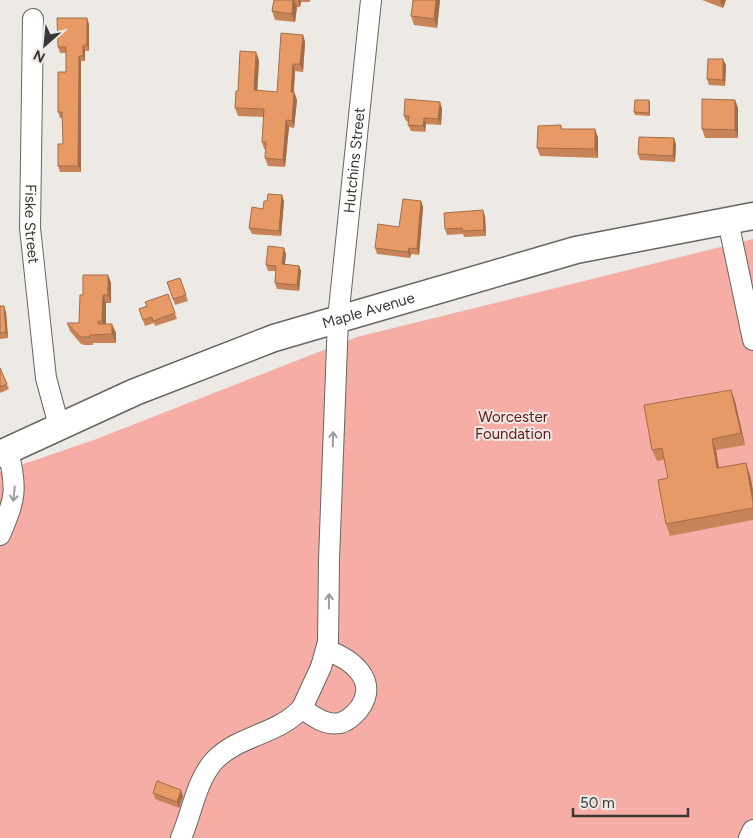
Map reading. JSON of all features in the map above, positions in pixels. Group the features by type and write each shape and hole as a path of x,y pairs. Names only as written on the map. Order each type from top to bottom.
{"main road":[{"name":"Maple Avenue","path":"4,452 141,390 244,348 576,250 753,216"}],"street":[{"name":"Hutchins Street","path":"302,708 319,673 329,631 329,560 338,320 371,0"},
{"name":"Fiske Street","path":"33,19 30,228 46,378 59,426"},
{"path":"728,221 753,340"},
{"path":"0,535 9,515 14,494 14,476 4,452"},
{"path":"181,838 199,789 214,762 232,747 283,724 302,708 322,720 341,723 354,715 364,700 366,687 360,672 342,656 326,650"},
{"path":"749,838 753,830"}],"green space":[{"name":"Worcester Foundation","path":"753,239 753,838 0,838 0,472 94,440 357,337"}],"building":[{"path":"274,0 293,0 292,14 272,11"},
{"path":"413,0 436,0 434,19 411,16"},
{"path":"57,18 87,18 87,45 83,45 83,56 79,56 78,166 58,166 58,144 63,144 62,112 58,112 58,72 66,72 66,47 58,47"},
{"path":"281,33 303,35 300,64 293,64 291,92 294,92 292,121 286,120 283,160 265,158 266,142 262,142 264,109 235,108 236,91 238,91 240,51 256,52 254,90 277,92"},
{"path":"708,59 723,59 723,80 707,79"},
{"path":"405,99 440,102 438,119 424,118 423,126 408,125 409,116 404,116"},
{"path":"702,99 735,100 735,130 702,129"},
{"path":"635,100 649,100 649,113 634,112"},
{"path":"561,125 561,129 595,129 595,149 537,148 538,126"},
{"path":"639,137 674,138 673,156 638,154"},
{"path":"268,194 282,195 279,231 249,228 252,207 263,209 264,201 267,201"},
{"path":"403,199 421,201 417,249 409,248 408,252 375,248 378,224 399,227"},
{"path":"483,210 484,230 462,231 462,228 445,229 444,213"},
{"path":"268,246 284,248 282,264 299,266 297,285 275,283 276,266 266,265"},
{"path":"83,275 108,275 108,295 103,295 102,321 98,321 98,324 112,324 112,334 81,337 67,323 79,323 80,295 83,295"},
{"path":"180,278 186,295 173,299 167,282"},
{"path":"168,294 175,313 153,321 152,317 143,320 139,309 147,306 145,302"},
{"path":"0,306 4,306 6,332 0,333"},
{"path":"0,368 7,384 0,387"},
{"path":"731,390 741,433 712,439 717,468 746,463 753,508 666,524 658,480 668,478 662,448 652,450 644,405"},
{"path":"157,781 181,790 177,802 153,793"}]}
